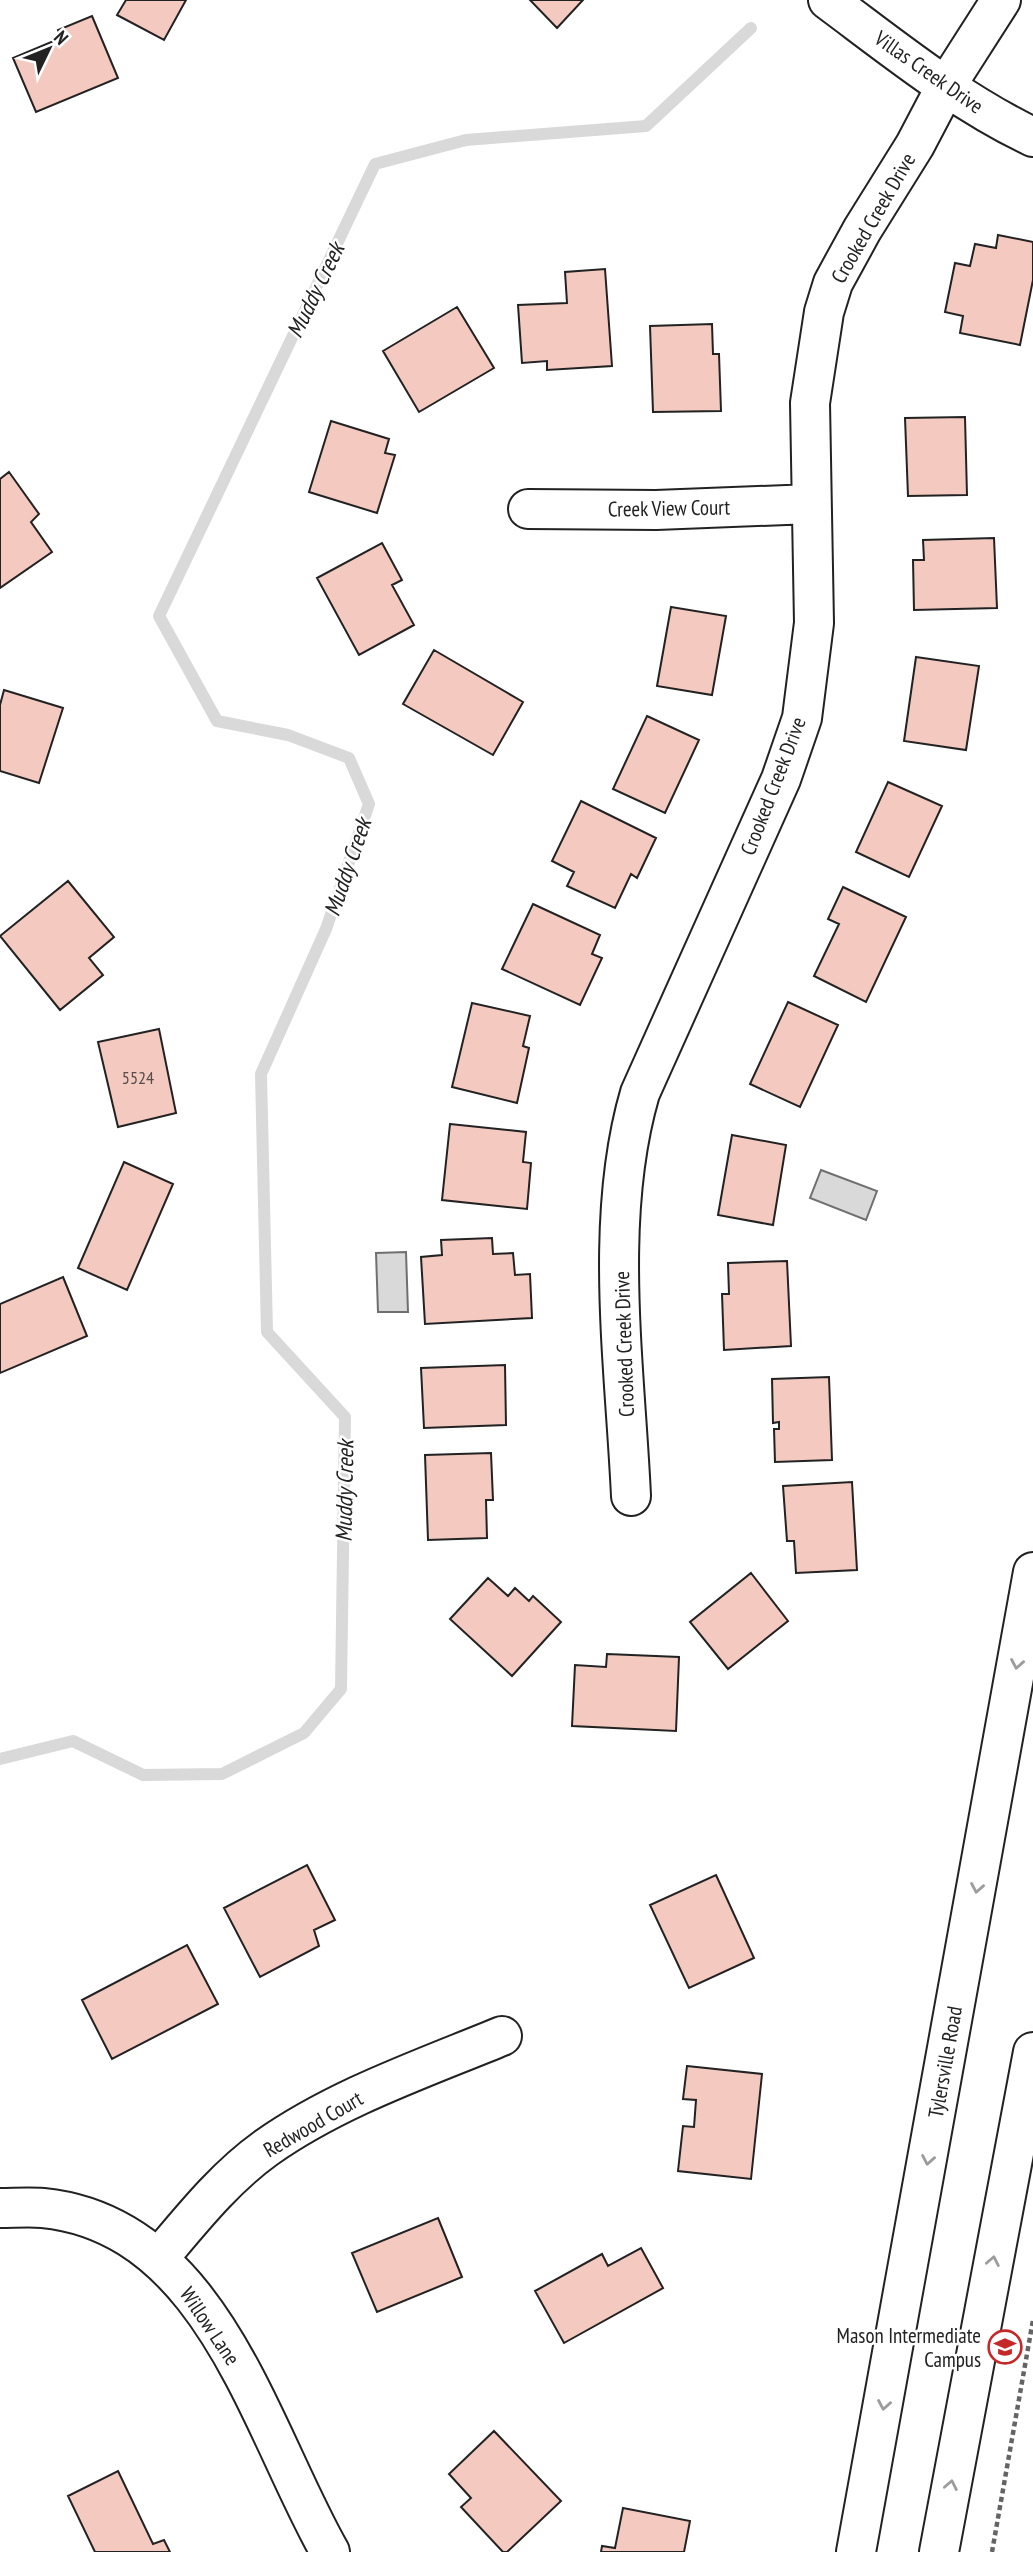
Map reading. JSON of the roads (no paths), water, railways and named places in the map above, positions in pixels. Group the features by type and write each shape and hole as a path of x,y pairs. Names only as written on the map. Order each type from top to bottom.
{"street":[{"name":"Villas Creek Drive","path":"828,0 946,86 1001,122 1033,137"},
{"name":"Crooked Creek Drive","path":"631,1496 621,1275 622,1183 632,1122 640,1093 781,779 802,718 808,687 814,622 812,382 824,312 833,283 862,230 915,145 946,86 1001,0"},
{"name":"Creek View Court","path":"528,509 656,510 811,503"},
{"name":"Tylersville Road","path":"856,2552 1033,1572"},
{"name":"Redwood Court","path":"158,2259 215,2192 265,2149 320,2114 502,2036"},
{"path":"939,2552 1033,2052"},
{"name":"Willow Lane","path":"0,2208 43,2208 73,2214 129,2237 158,2259 197,2299 230,2350 330,2552"}],"waterway":[{"name":"Muddy Creek","path":"0,1759 73,1741 143,1775 222,1774 304,1733 341,1689 345,1417 267,1332 261,1074 326,929 369,804 349,758 288,735 217,721 159,616 375,164 466,140 646,126 751,28"}],"place":[{"name":"Mason Intermediate Campus","path":"1005,2347"}]}
